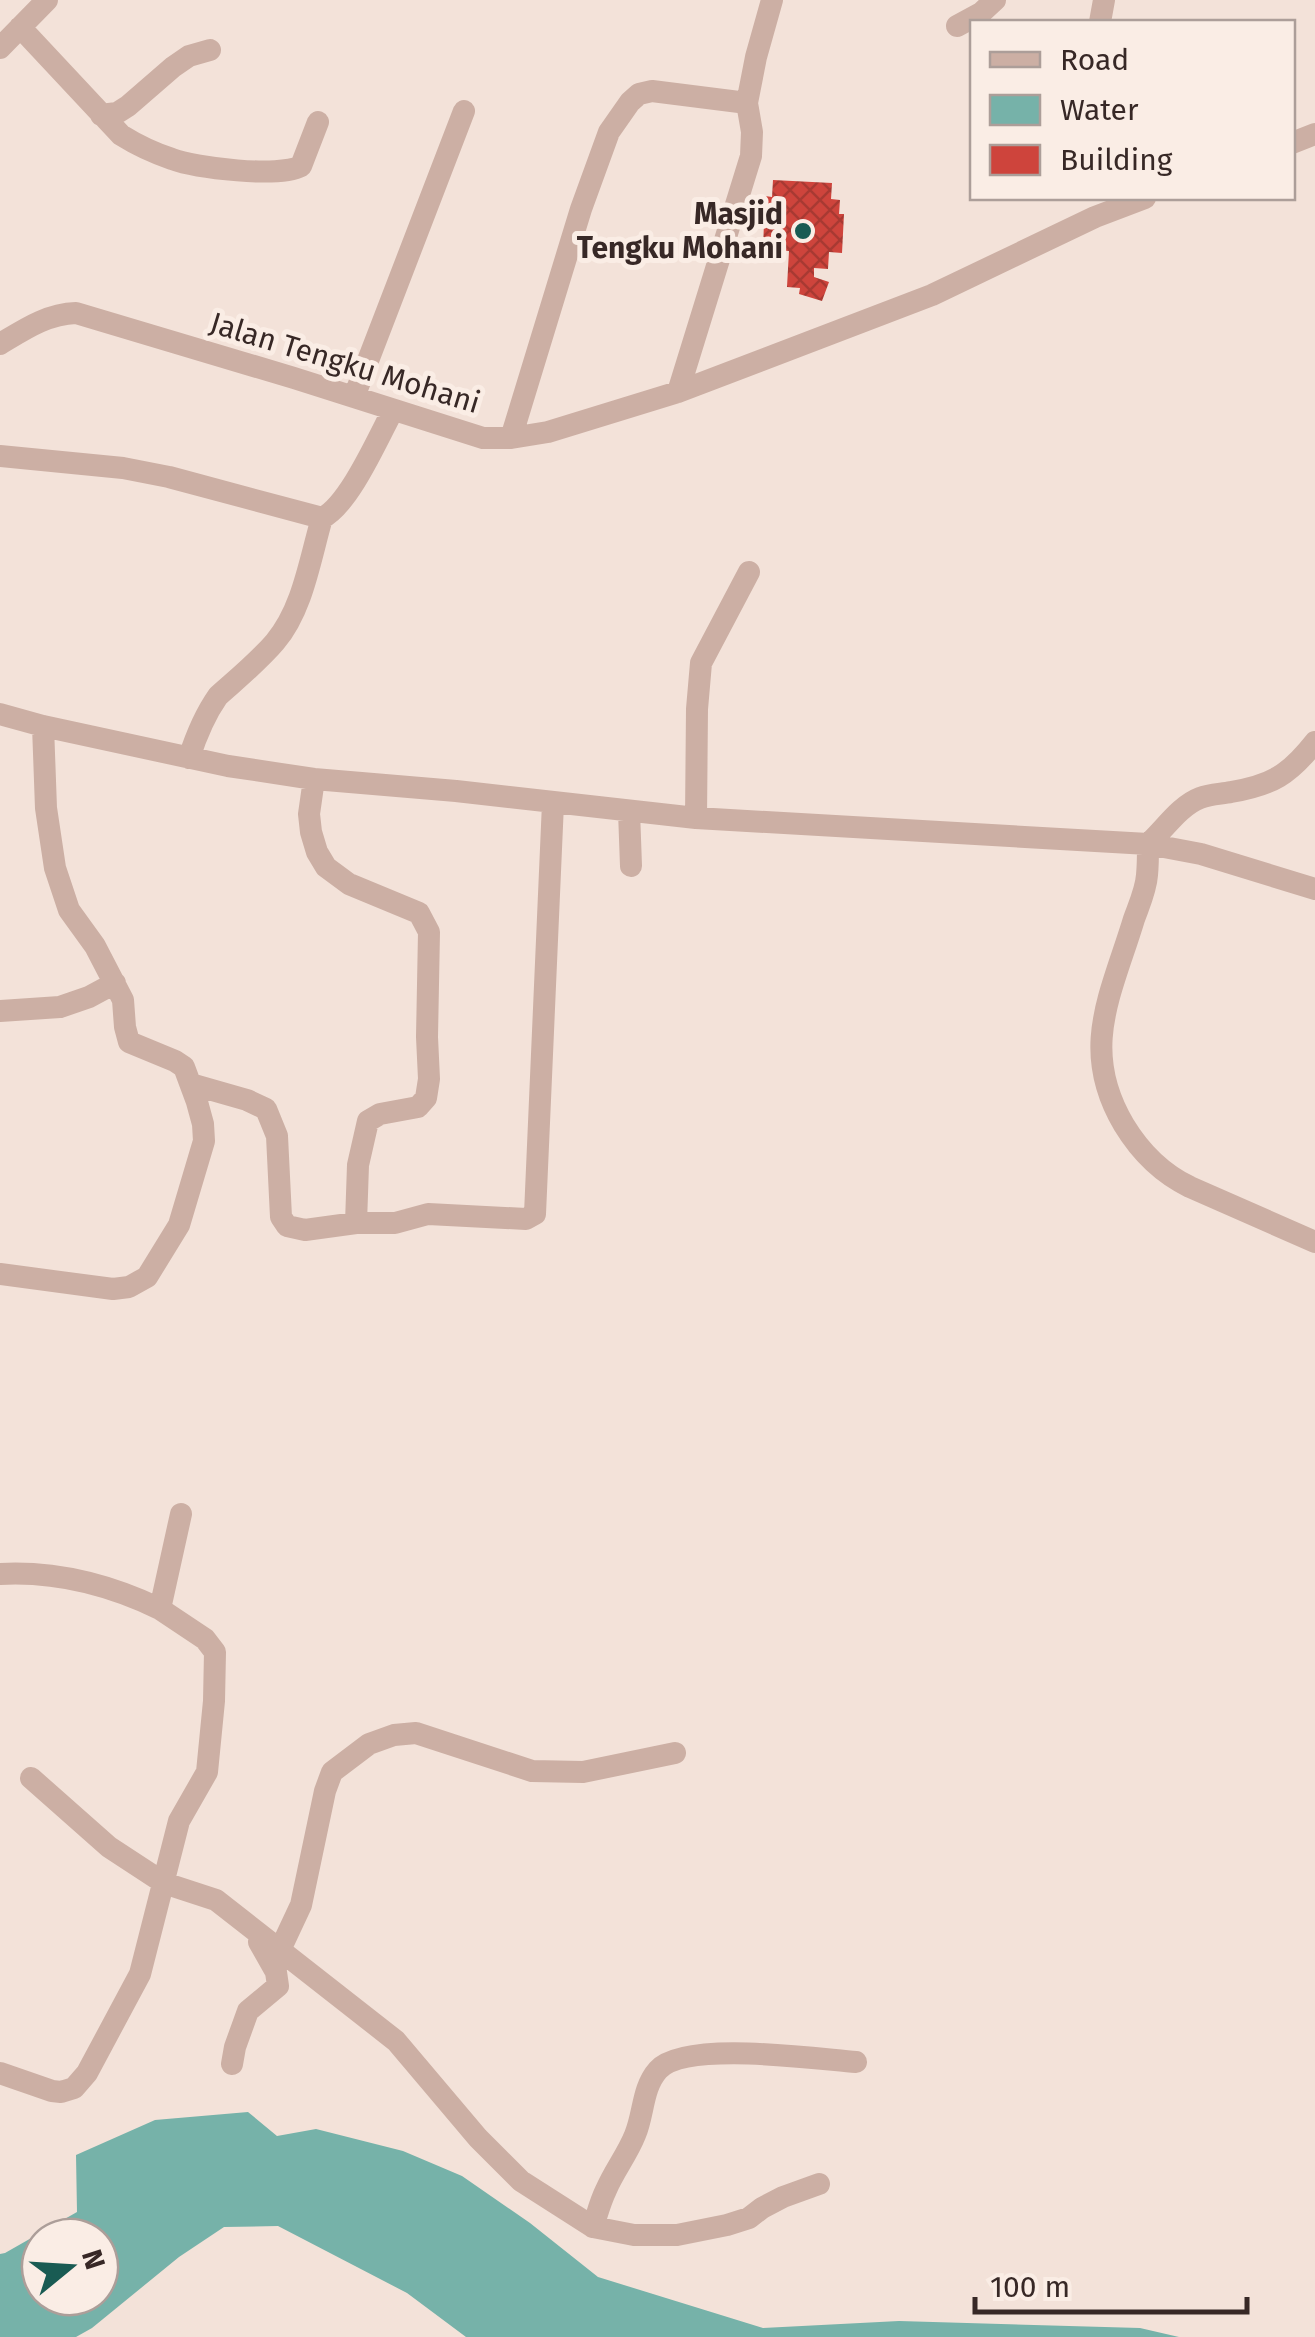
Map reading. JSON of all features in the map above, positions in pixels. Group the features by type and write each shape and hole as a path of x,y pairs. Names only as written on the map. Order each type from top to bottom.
{"street":[{"path":"0,48 47,0"},
{"path":"678,392 751,156 747,103 772,0"},
{"path":"956,26 981,13 995,0"},
{"path":"20,27 121,135 174,160 193,165 294,170 300,166 318,122"},
{"path":"102,115 128,106 189,56 210,50"},
{"path":"511,438 609,132 630,102 639,94 652,91 747,103"},
{"path":"354,397 464,111"},
{"name":"Jalan Tengku Mohani","path":"0,344 41,320 76,313 483,438 511,438 562,428 678,392 932,295 1137,200"},
{"path":"0,456 124,468 322,518 332,514 346,496 393,410"},
{"path":"188,758 199,727 218,696 276,641 295,608 322,518"},
{"path":"696,818 701,663 748,572"},
{"path":"0,714 188,758 314,779 696,818 1148,844 1201,854 1315,888"},
{"path":"0,1274 113,1289 147,1277 179,1225 204,1141 203,1124 184,1067 129,1042 123,1000 95,946 69,910 55,868 46,808 42,726"},
{"path":"1315,742 1280,779 1263,786 1197,798 1148,844 1148,878 1106,1005 1100,1035 1100,1058 1112,1104 1148,1159 1170,1177 1315,1242"},
{"path":"314,779 309,814 317,852 326,867 349,884 419,913 429,932 426,1098 418,1107 368,1120 358,1164 356,1223"},
{"path":"191,1084 266,1109 277,1136 281,1217 287,1226 305,1230 395,1222 428,1214 526,1219 536,1214 552,803"},
{"path":"629,811 631,866"},
{"path":"0,1011 60,1007 115,983"},
{"path":"160,1608 181,1514"},
{"path":"0,1574 94,1582 134,1596 160,1608 205,1639 215,1652 216,1663 206,1772 179,1821 140,1974 87,2073 74,2088 61,2092 0,2072"},
{"path":"279,1952 301,1905 332,1772 369,1744 394,1735 416,1734 532,1771 583,1772 675,1752"},
{"path":"31,1778 109,1847 164,1883 216,1900 396,2042 478,2138 521,2180 593,2227 634,2235 676,2235 749,2218 784,2197 819,2184"},
{"path":"232,2064 248,2011 278,1986 252,1930"},
{"path":"593,2227 605,2190 637,2132 647,2089 658,2069 683,2057 743,2053 856,2062"}],"water":[{"path":"248,2112 277,2136 316,2129 403,2151 462,2176 598,2277 763,2328 899,2321 1140,2328 1179,2337 466,2337 407,2293 278,2226 224,2227 179,2257 120,2305 120,2217 68,2217 77,2212 76,2155 155,2120"},
{"path":"20,2244 20,2317 105,2317 76,2337 0,2337 0,2254"}],"building":[{"name":"Masjid Tengku Mohani","path":"773,180 832,183 831,199 840,200 839,214 844,214 842,253 829,252 828,269 814,268 814,277 829,282 822,301 799,294 800,288 787,287 789,251 763,249 765,196 772,197"}],"place":[{"name":"Masjid Tengku Mohani","path":"803,231"}]}
